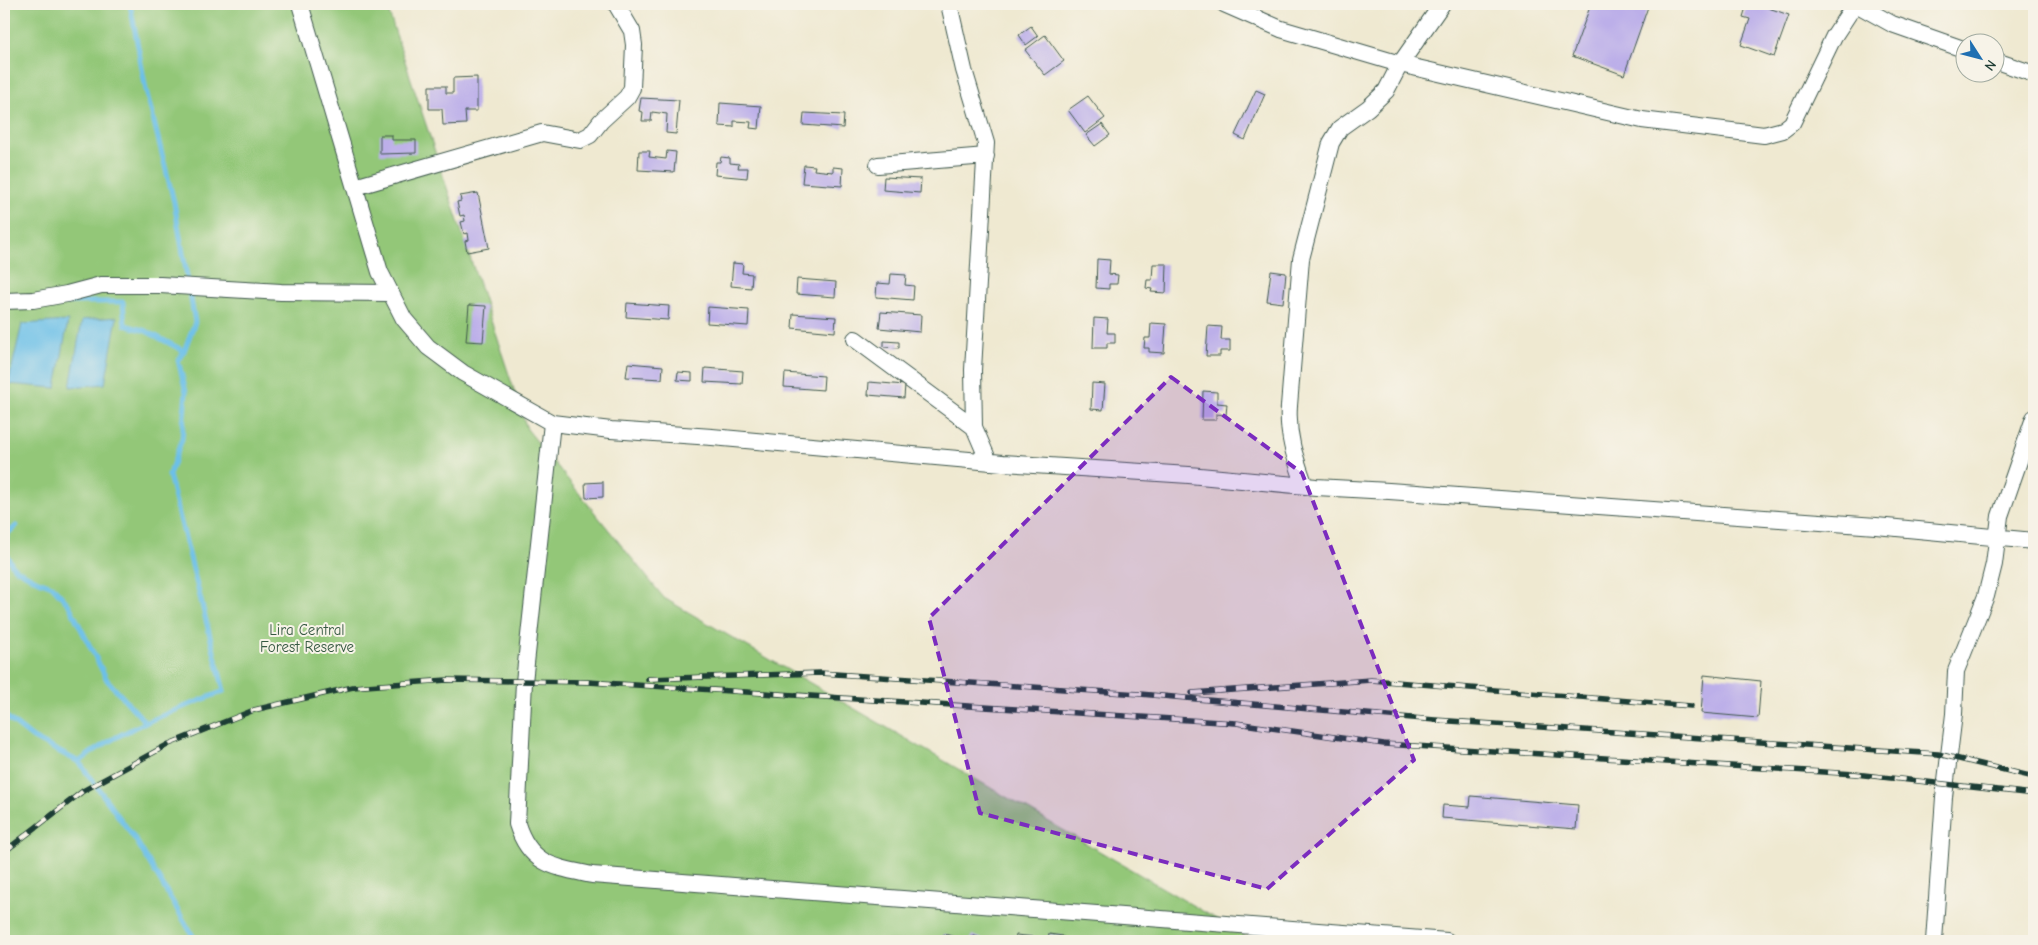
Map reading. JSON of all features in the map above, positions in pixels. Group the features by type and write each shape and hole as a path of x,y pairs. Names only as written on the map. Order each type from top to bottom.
{"street":[{"path":"300,4 380,272 404,319 428,347 463,373 552,423 611,430 712,437 990,462 1847,524 2034,541"},
{"path":"355,187 542,133 580,140 586,138 627,97 632,88 634,45 632,32 616,4"},
{"path":"949,4 964,70 986,143 973,370 974,427 990,462"},
{"path":"1224,4 1280,29 1400,64 1642,120 1764,135 1783,130 1792,123 1834,36 1856,4 1892,24 1956,46"},
{"path":"1305,486 1293,453 1288,427 1301,259 1331,143 1340,128 1368,108 1386,90 1400,64 1442,4"},
{"path":"2006,64 2034,74"},
{"path":"878,166 986,156"},
{"path":"4,301 34,300 67,294 102,284 160,285 281,292 390,293"},
{"path":"855,339 974,427"},
{"path":"1934,941 1944,797 1947,783 1956,671 1986,596 1994,564 2000,516 2034,418"},
{"path":"552,423 524,682 517,824 523,841 540,859 556,868 592,875 1447,941"}],"highlighted area":[{"path":"1171,377 1302,473 1414,760 1267,889 980,813 929,618"}],"green space":[{"name":"Lira Central Forest Reserve","path":"4,4 386,4 527,429 664,598 1254,941 4,941"}],"water":[{"path":"117,317 105,384 70,387 82,320"},
{"path":"68,321 56,388 8,384 22,324"}],"building":[{"path":"1591,4 1649,4 1624,75 1572,56"},
{"path":"1747,4 1757,4 1789,15 1774,57 1741,45 1750,19 1743,17"},
{"path":"1031,26 1038,36 1026,45 1019,35"},
{"path":"1045,35 1064,61 1045,75 1025,50"},
{"path":"477,77 477,111 465,111 466,124 443,125 442,109 429,109 429,86 446,86 446,93 453,93 453,78"},
{"path":"1256,90 1265,94 1245,140 1235,135"},
{"path":"1088,96 1105,118 1085,133 1068,110"},
{"path":"641,98 679,100 676,134 666,133 667,114 652,112 651,121 642,121 643,112 639,111"},
{"path":"720,103 761,106 759,129 750,128 751,122 734,121 734,127 719,126"},
{"path":"804,113 844,115 843,128 803,125"},
{"path":"1102,124 1110,135 1095,146 1086,135"},
{"path":"380,135 392,135 392,140 416,140 416,153 380,154"},
{"path":"639,151 650,151 649,157 666,159 667,151 676,152 674,172 638,170"},
{"path":"721,157 730,158 730,163 739,164 738,168 748,168 747,178 715,175 716,162 720,162"},
{"path":"804,165 815,166 814,170 833,172 833,167 843,168 842,186 802,183"},
{"path":"884,177 921,179 920,193 883,190"},
{"path":"478,193 489,248 467,252 465,241 469,240 468,233 464,234 461,222 465,221 464,215 460,216 457,202 461,201 460,196"},
{"path":"1097,259 1110,260 1109,274 1118,275 1117,284 1109,284 1109,289 1096,288"},
{"path":"733,263 743,264 742,273 752,274 751,288 731,286"},
{"path":"1153,264 1167,264 1166,293 1151,292 1152,289 1146,288 1147,280 1152,280"},
{"path":"1271,271 1286,273 1283,303 1267,301"},
{"path":"891,274 906,275 905,285 914,286 913,300 876,297 877,283 890,284"},
{"path":"797,279 836,282 835,297 796,294"},
{"path":"627,303 669,306 668,320 626,317"},
{"path":"469,305 486,306 483,342 466,341"},
{"path":"708,307 749,310 748,326 707,323"},
{"path":"881,312 921,315 920,332 879,328"},
{"path":"793,314 836,317 835,332 792,328"},
{"path":"1094,318 1108,319 1107,333 1115,333 1115,343 1107,343 1107,348 1093,348"},
{"path":"1151,323 1166,324 1164,353 1149,352 1149,348 1144,348 1145,338 1150,338"},
{"path":"1208,326 1222,327 1221,340 1230,340 1230,351 1220,351 1220,356 1206,356"},
{"path":"884,341 899,342 899,348 884,347"},
{"path":"628,363 663,366 662,379 626,377"},
{"path":"705,368 743,371 742,384 704,382"},
{"path":"678,372 692,373 692,381 677,380"},
{"path":"785,373 824,376 823,390 784,387"},
{"path":"869,382 905,385 904,398 868,395"},
{"path":"1092,383 1105,384 1103,410 1091,409"},
{"path":"1203,391 1217,392 1217,403 1227,404 1226,415 1216,414 1216,420 1202,420"},
{"path":"603,482 603,497 586,498 585,483"},
{"path":"1704,675 1761,681 1758,718 1701,713"},
{"path":"1471,796 1578,805 1576,829 1442,818 1443,805 1470,807"},
{"path":"944,934 956,937 955,941 942,941"},
{"path":"1049,934 1063,936 1063,941 1048,941"},
{"path":"972,935 988,941 970,941"},
{"path":"1016,935 1044,938 1043,941 1015,941"}],"waterway":[{"path":"130,4 146,90 174,202 195,322 184,351 178,360 186,392 182,439 169,475 224,691 130,730 112,739 79,762 137,842 196,941"},
{"path":"64,302 123,302 125,325 146,331 184,351"},
{"path":"16,526 7,534 4,551 14,568 52,586 69,605 107,680 146,723"},
{"path":"4,715 33,738 79,762"}],"railway":[{"path":"648,679 820,673 1140,694 1435,720 1938,754 2034,777"},
{"path":"4,852 83,791 169,744 254,710 353,687 447,680 588,682 1236,723 1384,744 1855,774 2034,794"},
{"path":"1192,693 1371,680 1691,706"}]}
